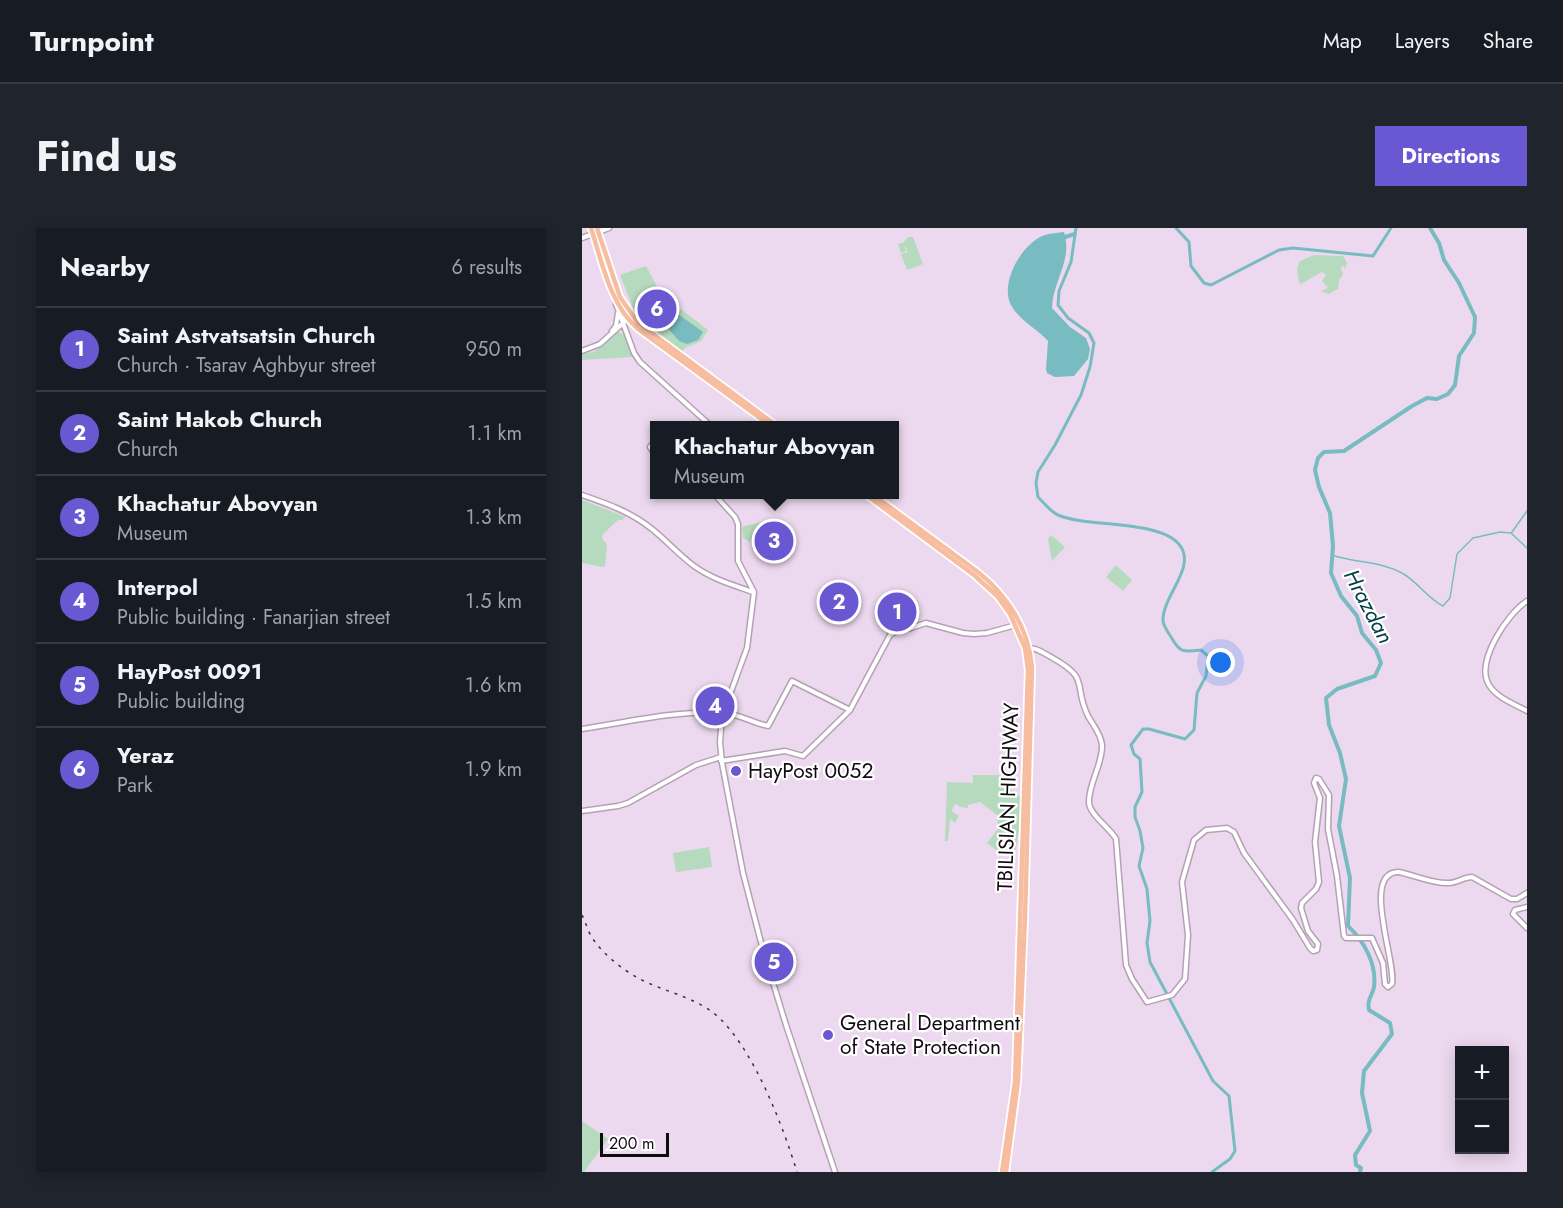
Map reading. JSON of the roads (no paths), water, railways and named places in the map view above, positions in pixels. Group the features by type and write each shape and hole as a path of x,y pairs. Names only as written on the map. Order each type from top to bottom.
{"main road":[{"path":"591,228 595,233 627,325 770,421"},
{"path":"627,325 641,325 764,421"},
{"name":"TBILISIAN HIGHWAY","path":"872,499 991,583 1014,612 1032,668 1021,1023 1017,1093 1004,1172"},
{"name":"TBILISIAN HIGHWAY","path":"877,499 980,579 997,596 1016,625 1027,648"}],"street":[{"path":"582,238 611,228"},
{"path":"582,351 596,345 615,328 618,298"},
{"path":"618,310 627,325 634,353 644,366 705,421"},
{"path":"582,351 600,344 627,325"},
{"path":"582,495 631,514 654,530 693,566 715,578 753,592"},
{"path":"718,499 735,517 738,524 738,561 753,592 747,648 723,713 721,759 743,873 760,939 835,1172"},
{"path":"1527,602 1511,616 1494,641 1485,673 1490,686 1497,694 1527,711"},
{"path":"582,811 618,806 628,802 696,765 721,759 785,751 803,756 850,711 890,635 898,630 927,623 974,634 1016,625"},
{"path":"1027,648 1065,665 1077,677 1087,713 1101,741 1089,802 1092,811 1116,839 1126,965 1132,980 1147,1002 1172,995 1180,987 1186,975 1188,935 1182,887 1183,877 1194,840 1206,830 1227,828 1234,832 1244,853 1293,920 1310,948 1313,951 1318,949 1318,944 1308,931 1301,909 1304,900 1316,889 1319,882 1315,842 1320,798 1314,783 1316,778 1329,795 1328,829 1337,876 1344,936 1346,938 1372,938 1384,969 1384,984 1388,987 1394,979 1394,972 1385,940 1381,895 1383,882 1388,875 1396,871 1445,883 1458,882 1468,876 1511,899 1517,899 1527,893"},
{"path":"582,729 667,716 723,713 768,726 792,681 850,711"},
{"path":"1527,907 1515,910 1513,914 1527,928"}],"waterway":[{"path":"1076,228 1071,262 1059,291 1058,305 1068,318 1089,333 1094,343 1090,367 1081,395 1038,472 1036,483 1038,497 1055,514 1071,519 1124,525 1159,532 1172,538 1181,547 1184,556 1181,574 1167,602 1163,621 1180,649 1201,650 1208,656 1206,676 1197,693 1194,730 1185,739 1143,729 1131,745 1134,754 1140,759 1142,792 1135,807 1135,817 1143,848 1139,866 1147,889 1150,921 1147,943 1150,962 1213,1081 1229,1096 1235,1151 1230,1159 1212,1172"},
{"name":"Hrazdan","path":"1176,228 1189,242 1191,266 1204,283 1211,285 1279,250 1293,248 1373,256 1391,228"},
{"name":"Hrazdan","path":"1360,1172 1361,1168 1356,1165 1355,1155 1370,1131 1362,1093 1364,1071 1392,1034 1390,1023 1369,1010 1369,1000 1374,987 1373,970 1364,946 1348,926 1350,878 1339,826 1346,779 1340,753 1329,725 1326,698 1337,689 1375,676 1381,663 1376,650 1362,633 1357,616 1341,596 1331,573 1333,546 1330,513 1319,487 1315,470 1318,458 1324,452 1344,451 1412,406 1427,398 1437,399 1448,394 1455,385 1459,356 1474,333 1475,317 1459,283 1444,260 1439,243 1430,228"},
{"path":"1065,237 1075,234"},
{"path":"1512,532 1527,511"},
{"path":"1332,555 1394,569 1408,577 1443,606 1450,598 1457,554 1473,538 1500,532 1511,533 1527,548"}],"railway":[{"path":"582,915 593,939 602,951 620,966 648,983 707,1009 730,1029 765,1088 797,1172"}],"place":[{"name":"Yeraz","path":"657,309"},
{"name":"Khachatur Abovyan","path":"774,541"},
{"name":"Saint Hakob Church","path":"839,602"},
{"name":"Saint Astvatsatsin Church","path":"897,612"},
{"name":"Interpol","path":"715,706"},
{"name":"HayPost 0052","path":"736,771"},
{"name":"HayPost 0091","path":"774,962"},
{"name":"General Department of State Protection","path":"828,1035"}]}
